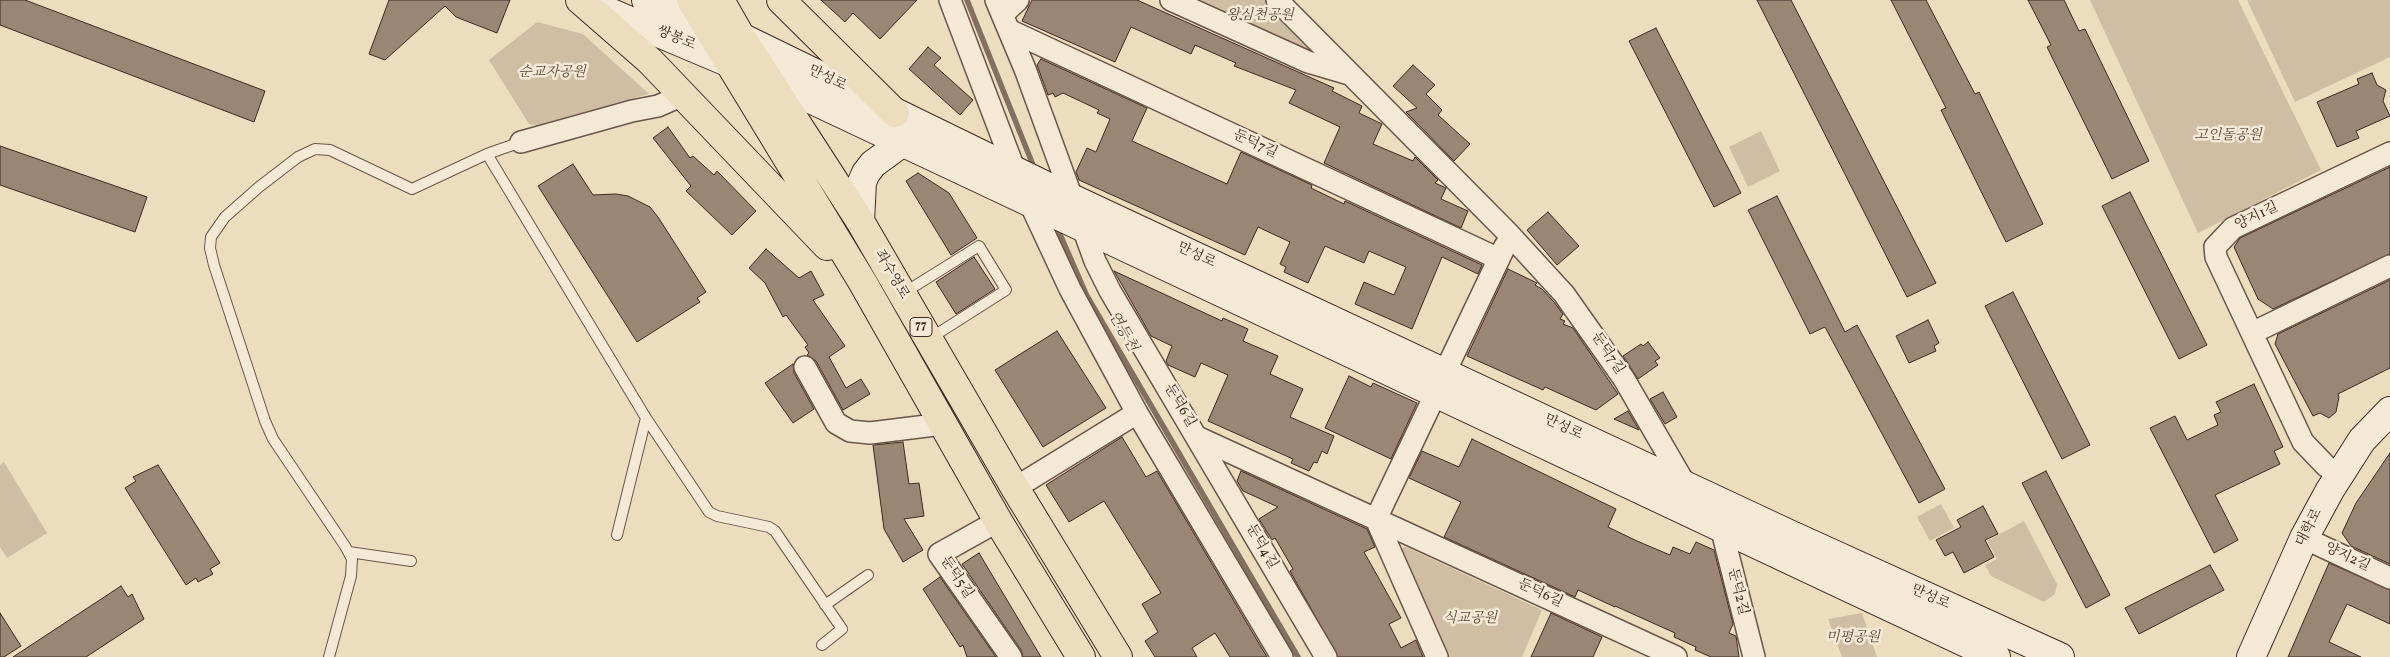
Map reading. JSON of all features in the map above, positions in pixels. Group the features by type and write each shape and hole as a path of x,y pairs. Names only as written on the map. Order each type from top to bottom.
{"main road":[{"path":"581,0 650,61 863,283"},
{"name":"좌수영로","path":"720,0 741,37 860,221 1015,488 1118,657"},
{"path":"781,0 896,113"},
{"name":"좌수영로","path":"697,11 863,283 998,521 1081,657"}],"street":[{"name":"쌍봉로","path":"581,0 770,80"},
{"name":"쌍봉로","path":"646,0 697,11 741,37"},
{"path":"950,0 1018,172 1037,205 1070,289 1137,413 1282,657"},
{"name":"둔덕7길","path":"1171,0 1308,62 1352,75"},
{"name":"둔덕7길","path":"1277,0 1510,235 1564,294 1595,336 1657,432 1686,486"},
{"name":"둔덕7길","path":"1007,11 1070,197 1084,228"},
{"name":"둔덕7길","path":"1007,11 1499,259"},
{"name":"만성로","path":"741,37 1070,197 1441,383 1721,528 1996,657"},
{"name":"만성로","path":"770,80 1084,228 1441,383 1686,486 2060,657"},
{"path":"522,142 632,111 658,106 683,95"},
{"path":"860,221 862,182 866,173 873,164 903,142"},
{"name":"양지1길","path":"2339,474 2326,466 2303,442 2216,257 2215,248 2218,242 2233,228 2390,153"},
{"name":"둔덕6길","path":"1084,228 1095,261 1110,291 1197,437 1676,657"},
{"path":"1437,657 1376,519 1510,235"},
{"path":"2252,333 2390,266"},
{"path":"806,367 836,423 850,431 870,433 943,424"},
{"name":"대학로","path":"2251,657 2304,538 2339,474 2362,440 2390,411"},
{"path":"1015,488 1137,413"},
{"name":"둔덕4길","path":"1197,437 1326,657"},
{"name":"둔덕5길","path":"998,521 938,554 1011,657"},
{"name":"둔덕2길","path":"1721,528 1754,657"},
{"name":"양지2길","path":"2304,538 2390,578"}],"lane":[{"path":"329,657 351,576 352,567 349,552 273,439 265,421 214,265 210,248 211,237 225,217 260,187 298,157 315,149 330,150 412,189 487,154 522,142"},
{"path":"487,154 646,418 709,512 716,516 774,529 842,629 822,644"},
{"path":"902,294 979,246 1006,290 928,339"},
{"path":"617,535 646,418"},
{"path":"349,552 411,561"},
{"path":"825,605 868,576"}],"green space":[{"name":"왕심천공원","path":"1191,0 1265,0 1313,46 1306,53"},
{"name":"고인돌공원","path":"2090,0 2238,0 2321,170 2198,233"},
{"path":"2247,0 2390,0 2390,57 2295,102"},
{"name":"순교자공원","path":"537,22 583,34 649,94 537,125 529,124 489,60"},
{"path":"1761,131 1780,171 1748,187 1729,147"},
{"path":"4,462 47,533 7,558 0,547 0,465"},
{"path":"1941,504 1954,528 1930,541 1917,517"},
{"path":"2024,521 2057,584 2055,594 2044,602 1991,576 1985,565 1997,559 1987,541"},
{"name":"식교공원","path":"1404,546 1542,610 1522,657 1444,657 1399,555"},
{"name":"미평공원","path":"1862,613 1877,657 1842,657 1828,619"}],"building":[{"path":"0,0 25,0 265,91 254,122 0,25"},
{"path":"389,0 510,0 497,33 456,17 445,6 385,60 369,54"},
{"path":"821,0 917,0 880,39 853,13 845,22"},
{"path":"1032,0 1137,0 1334,88 1332,91 1362,106 1359,113 1382,124 1373,144 1413,161 1415,157 1438,180 1435,183 1446,188 1441,199 1468,211 1461,228 1324,163 1340,127 1289,103 1296,90 1234,66 1236,63 1195,45 1191,54 1131,27 1115,62 1022,21"},
{"path":"1757,0 1791,0 1936,283 1907,297"},
{"path":"1891,0 1926,0 1975,94 1979,92 2043,224 2006,242 1941,110 1946,108"},
{"path":"2028,0 2064,0 2079,31 2085,29 2149,161 2112,179 2047,47 2051,45"},
{"path":"1656,28 1741,193 1714,207 1629,41"},
{"path":"928,47 941,58 934,65 973,100 960,115 909,69"},
{"path":"1041,59 1147,108 1132,141 1227,184 1241,152 1312,185 1311,188 1344,204 1345,201 1482,265 1478,274 1442,257 1412,329 1355,304 1364,282 1394,295 1406,267 1369,251 1364,263 1325,246 1308,283 1284,272 1286,267 1280,264 1290,242 1258,227 1245,255 1079,180 1076,172 1087,148 1096,152 1110,119 1097,113 1099,110 1063,93 1055,97 1053,93 1048,95 1037,65"},
{"path":"1413,65 1435,85 1426,94 1442,110 1438,115 1470,144 1454,161 1406,112 1417,108 1393,86"},
{"path":"2372,73 2377,85 2386,90 2383,101 2390,116 2356,131 2359,138 2337,147 2317,102 2359,84 2357,79"},
{"path":"668,127 690,158 693,156 714,175 717,171 756,211 732,235 686,191 691,186 653,138"},
{"path":"0,146 147,197 135,232 0,185"},
{"path":"573,164 593,195 616,194 628,196 650,207 706,292 697,298 700,302 637,342 538,186"},
{"path":"2390,167 2390,254 2273,309 2258,299 2234,247 2240,238"},
{"path":"918,173 949,193 977,238 951,255 906,181"},
{"path":"2130,192 2207,345 2179,359 2102,206"},
{"path":"1777,196 1845,332 1857,325 1945,489 1919,503 1825,327 1810,334 1748,210"},
{"path":"1548,212 1579,246 1557,265 1527,230"},
{"path":"766,249 799,278 811,271 824,295 813,300 845,346 829,357 846,388 861,379 870,394 843,410 816,361 807,355 809,353 805,347 808,345 786,315 783,317 765,283 749,268"},
{"path":"974,257 995,289 956,314 936,282"},
{"path":"1508,269 1537,283 1535,285 1542,289 1554,302 1563,314 1560,319 1565,321 1563,324 1573,328 1618,394 1596,410 1545,387 1543,390 1467,356"},
{"path":"1114,271 1222,321 1223,318 1248,329 1243,341 1278,356 1270,374 1303,389 1290,417 1334,436 1327,454 1322,451 1317,463 1314,462 1309,471 1291,463 1293,459 1208,421 1228,375 1201,363 1195,377 1168,365 1166,361 1172,346 1151,336"},
{"path":"2390,280 2390,368 2338,394 2336,412 2329,418 2320,413 2313,416 2275,344 2278,334"},
{"path":"2013,292 2090,445 2062,459 1985,306"},
{"path":"1928,320 1939,343 1934,346 1936,351 1909,363 1896,336"},
{"path":"1057,331 1106,408 1043,447 995,370"},
{"path":"1648,342 1660,358 1655,361 1658,365 1638,379 1623,356 1641,344 1643,346"},
{"path":"793,364 794,373 814,409 793,423 765,383"},
{"path":"1349,376 1371,387 1373,383 1417,403 1391,459 1325,428"},
{"path":"2254,384 2283,447 2274,451 2280,464 2215,495 2238,540 2214,553 2150,428 2175,416 2187,440 2218,425 2214,415 2221,412 2216,402"},
{"path":"1663,392 1677,417 1665,424 1650,399"},
{"path":"1628,411 1639,430 1614,419"},
{"path":"1122,437 1146,477 1157,471 1267,657 1230,657 1215,633 1192,648 1197,657 1155,657 1145,641 1158,632 1142,604 1161,593 1104,501 1069,522 1046,485"},
{"path":"1472,439 1616,509 1608,527 1637,541 1670,555 1673,547 1690,554 1696,542 1714,550 1733,624 1729,633 1736,636 1739,657 1711,657 1695,650 1696,647 1674,637 1675,633 1615,606 1578,590 1575,597 1444,537 1461,502 1409,478 1422,451 1459,467"},
{"path":"903,442 909,484 919,483 924,516 904,519 923,550 903,562 884,529 873,445"},
{"path":"2390,453 2390,564 2351,546 2342,533 2356,503"},
{"path":"158,465 220,563 210,569 213,574 198,582 196,578 186,585 125,488 136,481 133,477"},
{"path":"1241,471 1367,529 1375,547 1364,552 1401,618 1389,624 1401,648 1416,640 1423,657 1338,657 1290,571 1293,569 1275,538 1272,540 1259,519 1278,507 1243,491 1237,481"},
{"path":"2046,471 2110,595 2086,608 2022,483"},
{"path":"1983,506 1998,534 1985,540 1994,557 1964,573 1953,552 1945,556 1936,540 1961,527 1957,520"},
{"path":"979,553 1041,657 1023,657 1021,650 962,564"},
{"path":"2329,563 2390,590 2390,624 2347,604 2329,642 2361,657 2288,657"},
{"path":"2210,565 2224,590 2139,634 2125,608"},
{"path":"940,577 996,657 967,657 963,645 960,647 923,589"},
{"path":"121,586 128,597 132,594 144,619 86,657 13,657"},
{"path":"0,613 21,646 4,657 0,657"},
{"path":"1551,613 1602,637 1593,657 1531,657"}],"waterway":[{"name":"연등천","path":"967,0 1035,170"},
{"name":"연등천","path":"1056,225 1087,296 1298,657"}]}
